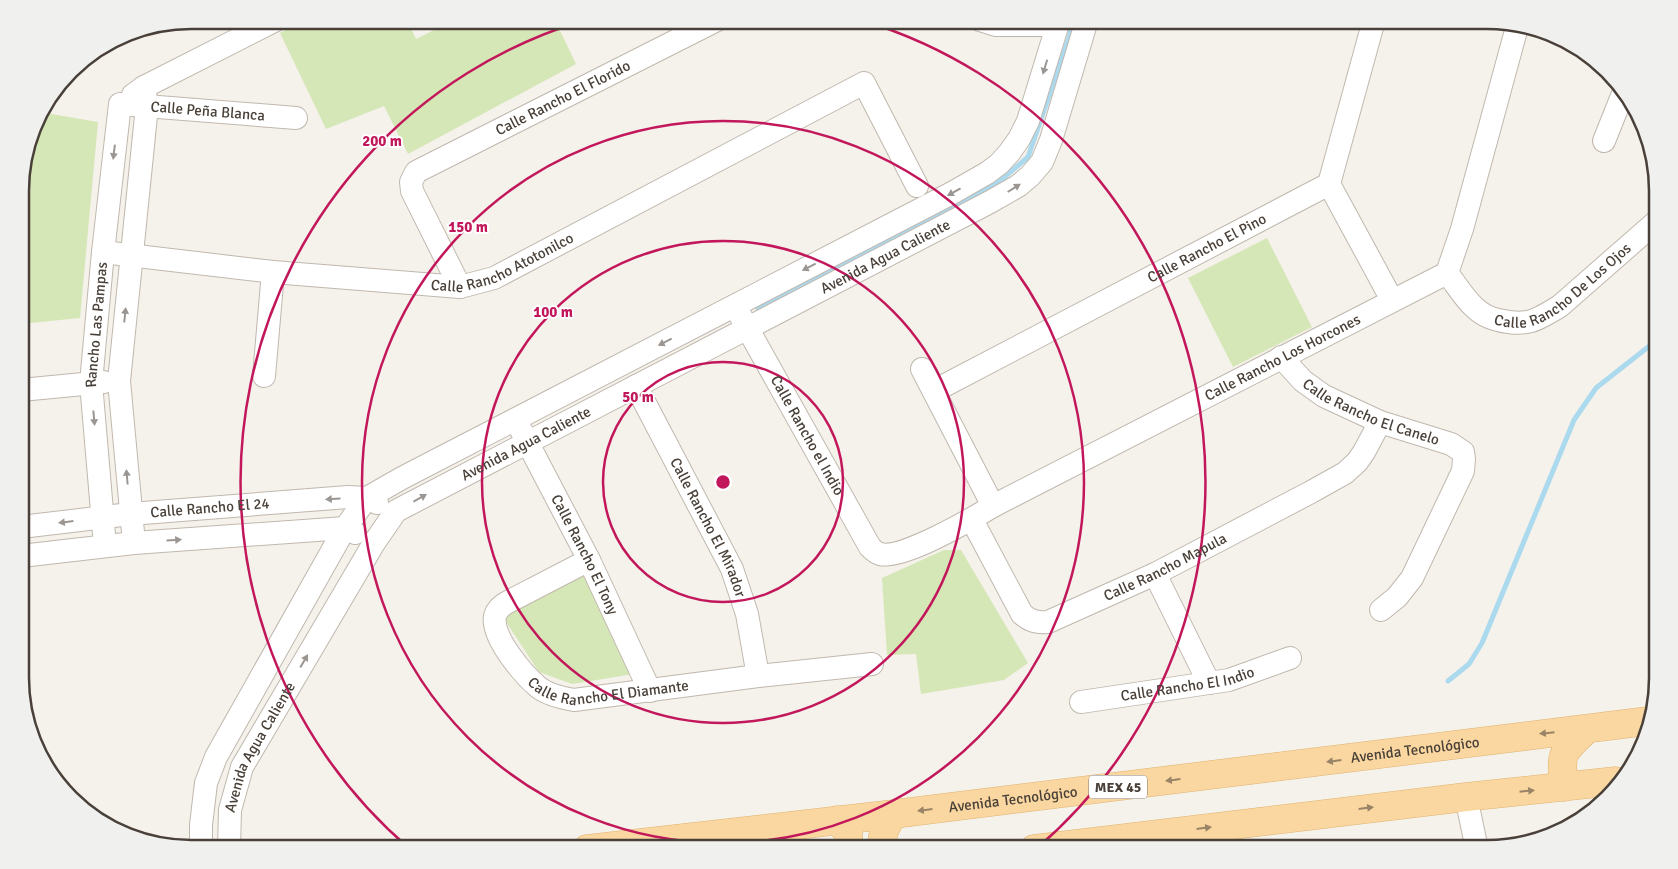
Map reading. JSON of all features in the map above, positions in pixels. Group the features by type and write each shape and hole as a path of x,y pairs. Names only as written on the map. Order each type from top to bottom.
{"main road":[{"name":"Avenida Tecnológico","path":"664,840 894,814 1643,722"},
{"path":"1564,787 1561,762 1565,750 1587,729"},
{"path":"1109,840 1612,781"},
{"path":"882,840 886,825 894,814"},
{"path":"836,820 848,832 850,840"}],"street":[{"path":"146,96 261,29"},
{"name":"Calle Rancho El Florido","path":"460,287 412,191 412,176 422,168 698,29"},
{"name":"Avenida Agua Caliente","path":"201,840 206,783 216,757 345,528 367,498 987,173 1009,153 1028,121 1056,29"},
{"name":"Avenida Agua Caliente","path":"228,840 230,810 242,767 374,543 396,511 1018,186 1042,162 1051,140 1085,29"},
{"path":"1372,29 1329,184 1392,300"},
{"path":"1448,273 1462,229 1516,32"},
{"name":"Calle Rancho Atotonilco","path":"103,252 273,272 460,287 494,278 864,83 917,186"},
{"name":"Calle Peña Blanca","path":"120,104 146,96 296,118"},
{"name":"Rancho Las Pampas","path":"134,543 119,381 146,96"},
{"path":"1604,141 1621,99"},
{"name":"Rancho Las Pampas","path":"105,546 91,383 103,252 120,104"},
{"name":"Calle Rancho El Pino","path":"934,391 1329,184"},
{"name":"Calle Rancho De Los Ojos","path":"1448,273 1473,306 1481,312 1494,319 1514,324 1530,322 1560,306 1649,228"},
{"path":"264,376 273,272"},
{"name":"Calle Rancho Los Horcones","path":"887,554 908,550 972,520 993,506 1448,273"},
{"name":"Calle Rancho el Indio","path":"735,306 870,547 880,554 887,554"},
{"name":"Calle Rancho El Canelo","path":"1281,357 1314,390 1324,396 1380,422 1450,444 1462,452 1464,458 1463,471 1412,578 1397,597 1381,610"},
{"path":"922,369 993,506"},
{"path":"29,389 119,381"},
{"name":"Calle Rancho El Mirador","path":"636,386 732,569 747,614 758,676"},
{"name":"Calle Rancho El Tony","path":"515,420 588,560 650,691"},
{"name":"Calle Rancho Mapula","path":"972,520 1022,614 1037,623 1053,621 1155,574 1344,473 1357,462 1380,422"},
{"name":"Calle Rancho El 24","path":"29,526 130,514 348,497 367,498 396,511"},
{"path":"345,528 374,543"},
{"name":"Calle Rancho El 24","path":"29,555 134,543 345,528"},
{"name":"Calle Rancho El Diamante","path":"588,560 498,609 495,624 502,642 521,669 539,688 558,697 574,700 758,676 872,664"},
{"path":"1155,574 1210,683"},
{"name":"Calle Rancho El Indio","path":"1080,702 1228,680 1244,676 1290,658"},
{"path":"1466,797 1475,840"}],"green space":[{"path":"287,29 411,29 416,39 436,29 559,29 576,64 408,154 384,106 326,129 280,33"},
{"path":"48,113 98,122 80,318 29,323 29,180 34,149"},
{"path":"1267,238 1312,327 1233,367 1188,278"},
{"path":"944,550 961,550 1028,663 1004,680 921,694 916,654 887,655 882,578"},
{"path":"579,566 634,674 572,684 539,672 504,619 511,604"}],"waterway":[{"path":"758,308 1000,181 1028,157 1070,35 1070,29"},
{"path":"1448,681 1469,664 1482,643 1574,420 1596,388 1649,346"}]}
